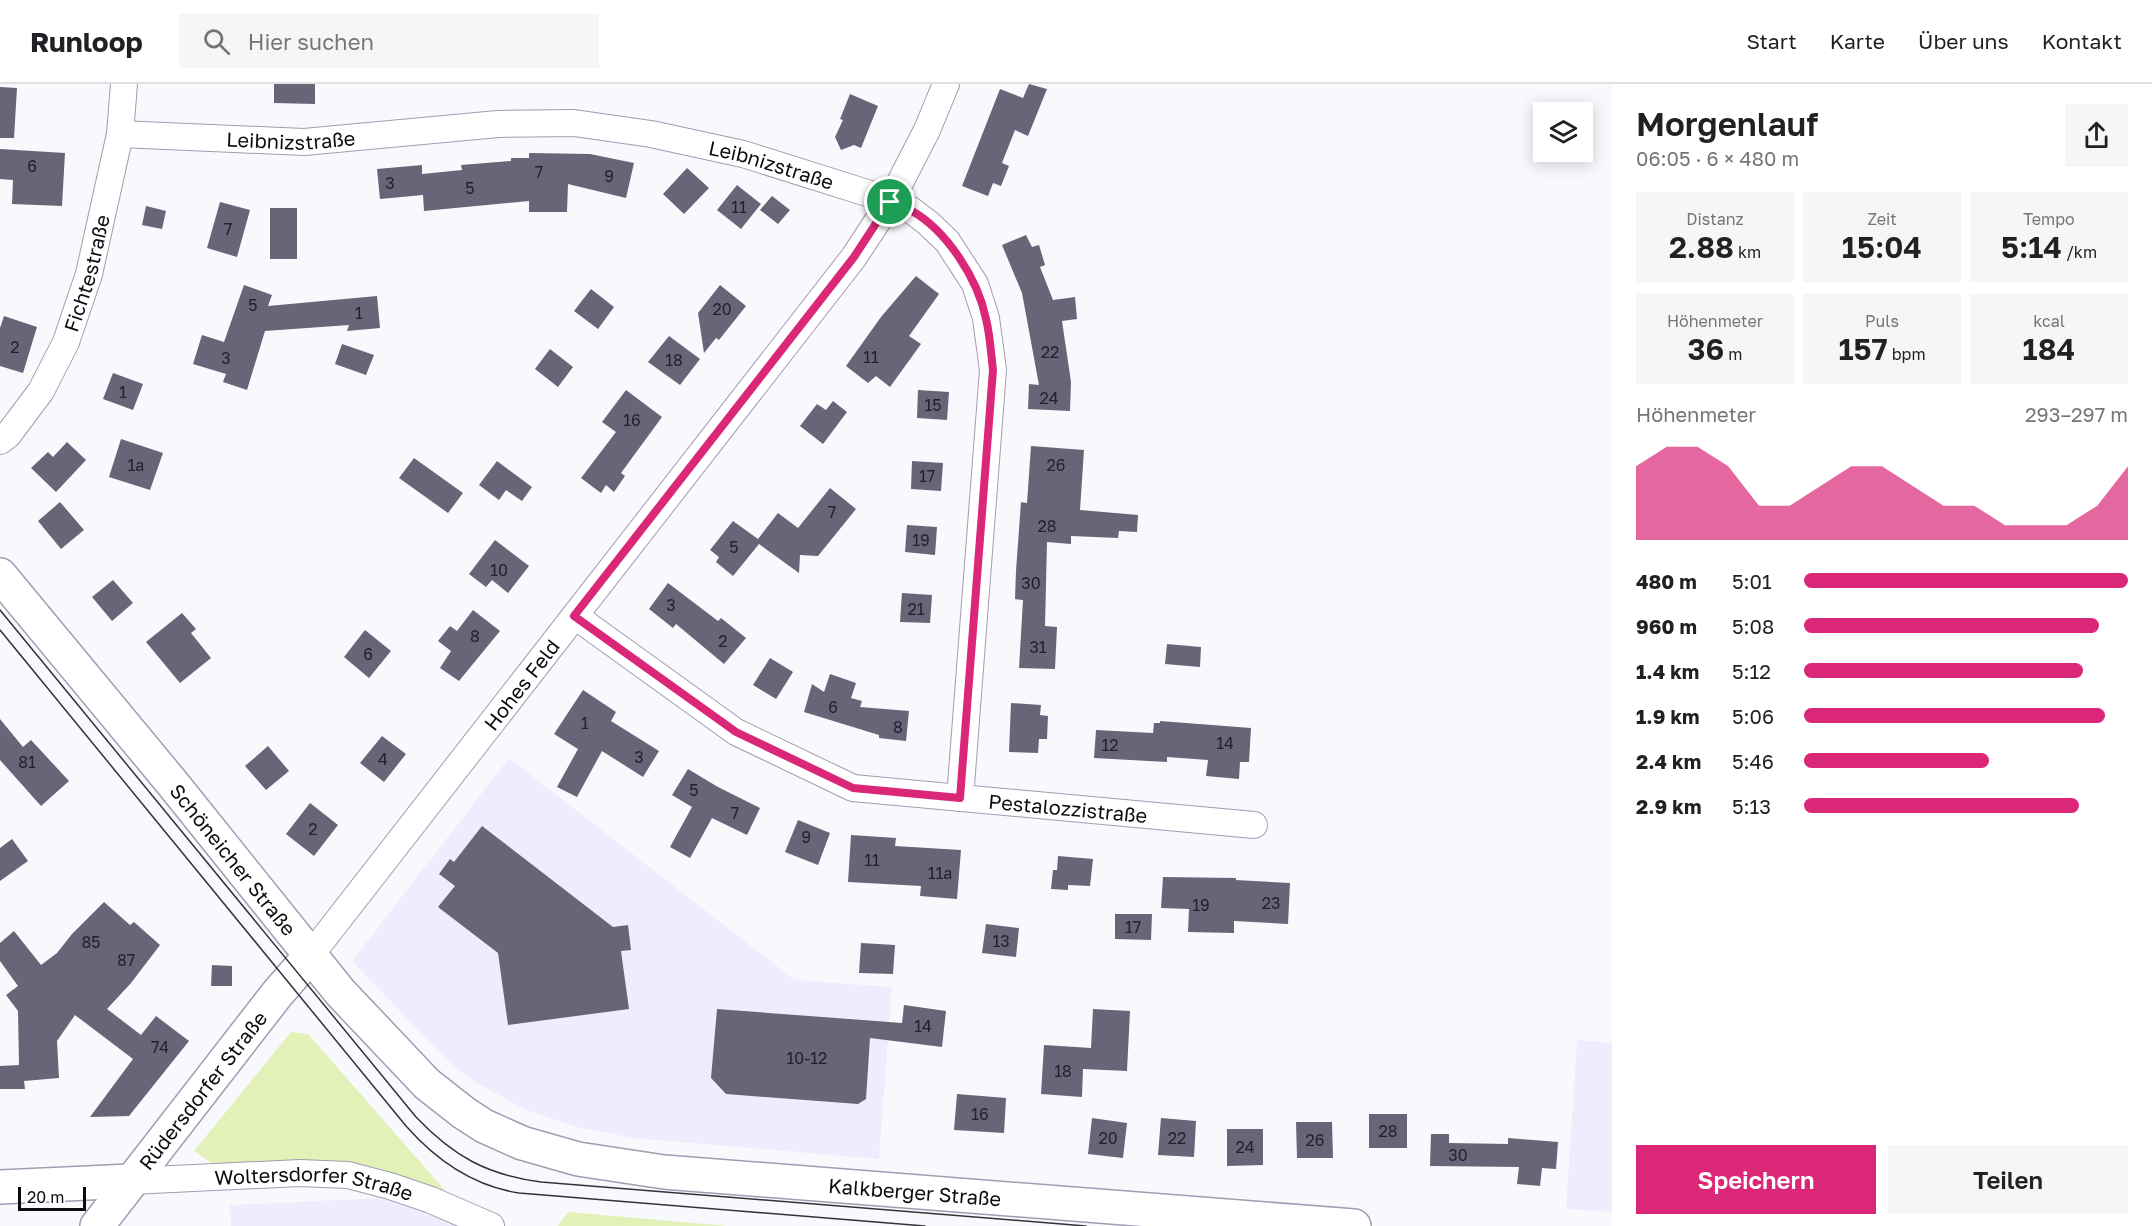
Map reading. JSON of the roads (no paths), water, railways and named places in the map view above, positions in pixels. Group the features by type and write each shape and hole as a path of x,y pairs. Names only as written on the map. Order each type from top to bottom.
{"main road":[{"name":"Schöneicher Straße","path":"0,575 361,1017 442,1098 484,1126"},
{"name":"Rüdersdorfer Straße","path":"97,1226 277,994 310,956"},
{"name":"Kalkberger Straße","path":"484,1126 522,1143 578,1160 664,1172 1354,1226"},
{"path":"0,1187 131,1181"}],"street":[{"name":"Fichtestraße","path":"0,441 8,435 41,391 66,342 89,274 120,134 124,84"},
{"name":"Hohes Feld","path":"310,956 854,257 890,202 927,130 946,84"},
{"name":"Leibnizstraße","path":"120,134 304,142 498,124 574,123 651,134 743,154 911,210 947,241 975,284 986,318 993,370 960,798"},
{"name":"Pestalozzistraße","path":"574,616 736,732 853,788 1254,825"},
{"name":"Woltersdorfer Straße","path":"131,1181 300,1173 348,1175 431,1200 491,1226"}],"tram line":[{"path":"0,610 416,1117 444,1143 472,1162 504,1174 541,1182 1086,1226"},
{"path":"0,630 406,1126 430,1150 457,1170 502,1190 519,1193 925,1226"}]}
